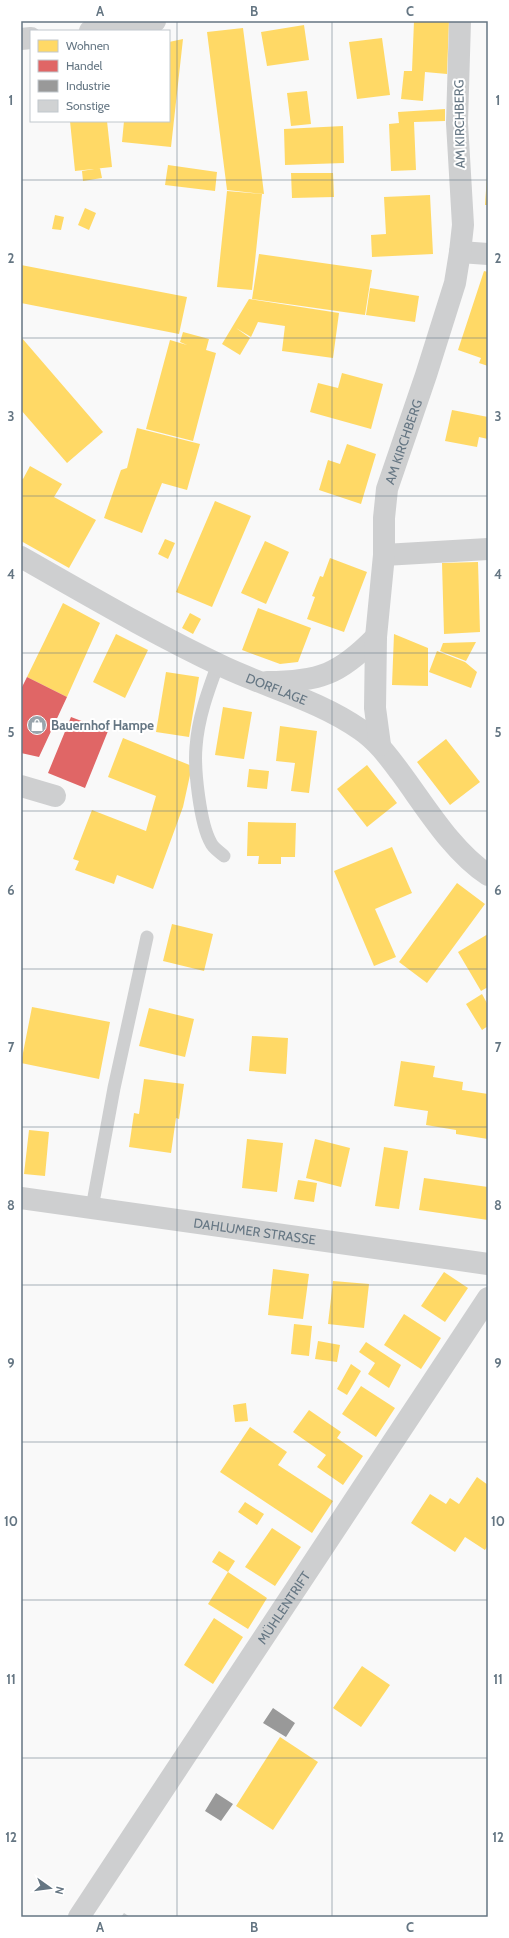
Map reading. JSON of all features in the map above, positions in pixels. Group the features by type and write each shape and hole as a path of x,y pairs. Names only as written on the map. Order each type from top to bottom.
{"street":[{"path":"96,30 155,21"},
{"name":"AM KIRCHBERG","path":"380,745 374,708 376,637 384,555 384,518 387,490 453,290 463,225 457,122 460,21"},
{"path":"460,252 488,254"},
{"path":"384,555 488,549"},
{"name":"DORFLAGE","path":"21,558 165,638 258,682 308,701 362,730 380,745 452,842 472,864 488,875"},
{"path":"258,682 285,682 311,679 337,670 356,657 376,637"},
{"path":"21,786 55,796"},
{"name":"DAHLUMER STRASSE","path":"21,1198 488,1264"},
{"name":"MÜHLENTRIFT","path":"79,1917 488,1298"}],"lane":[{"path":"218,664 205,700 196,748 198,789 204,823 211,845 224,856"},
{"path":"92,1208 114,1088 147,937"}],"building: Wohnen":[{"path":"414,21 449,21 447,74 425,72 423,101 401,99 404,71 412,71"},
{"path":"304,25 309,60 267,66 261,32"},
{"path":"243,28 264,194 227,190 207,32"},
{"path":"382,38 390,95 357,99 349,42"},
{"path":"183,39 171,147 122,142 124,122 170,122 170,42"},
{"path":"307,91 311,124 291,126 287,93"},
{"path":"445,109 445,121 414,122 416,170 391,171 389,124 399,123 398,112"},
{"path":"70,122 107,122 112,167 75,171"},
{"path":"343,126 344,163 285,165 284,129"},
{"path":"168,165 217,172 215,191 165,185"},
{"path":"100,168 102,178 83,181 82,171"},
{"path":"291,173 333,173 334,197 292,198"},
{"path":"487,176 488,205 485,205"},
{"path":"227,191 262,194 252,290 217,287"},
{"path":"430,195 433,254 372,257 371,235 386,234 384,197"},
{"path":"85,208 96,213 89,230 78,225"},
{"path":"55,215 64,217 61,230 52,229"},
{"path":"259,254 372,270 365,315 252,299"},
{"path":"21,265 187,297 179,334 21,303"},
{"path":"484,271 488,272 488,366 479,363 481,358 458,350"},
{"path":"370,288 419,296 415,322 366,315"},
{"path":"249,299 339,313 333,358 282,351 285,326 258,322 251,337 236,328 250,338 240,355 222,344"},
{"path":"183,332 209,339 206,350 216,353 193,441 146,429 170,340 187,345 180,342"},
{"path":"21,337 103,432 67,463 21,410"},
{"path":"342,373 383,384 371,429 310,412 318,383 338,388"},
{"path":"452,410 488,417 488,439 479,437 477,447 445,441"},
{"path":"137,428 200,444 187,490 162,483 142,533 104,518 121,470 127,468"},
{"path":"347,444 376,454 361,504 319,490 328,460 340,464"},
{"path":"30,466 62,484 54,497 96,520 69,568 21,541 21,478 23,479"},
{"path":"215,501 251,516 212,607 176,592"},
{"path":"165,539 175,543 168,559 158,554"},
{"path":"265,541 289,552 266,604 241,593"},
{"path":"330,558 367,572 344,632 307,619 315,597 312,596 320,576 323,577"},
{"path":"478,562 480,632 444,634 442,563"},
{"path":"63,603 100,623 67,697 27,677"},
{"path":"258,608 311,628 298,662 280,664 242,650"},
{"path":"190,613 201,619 193,634 182,628"},
{"path":"116,634 148,650 125,698 93,682"},
{"path":"394,634 428,648 428,686 392,685"},
{"path":"476,642 466,661 440,651 443,643"},
{"path":"437,651 465,662 477,672 471,688 429,672"},
{"path":"166,672 199,677 189,737 156,732"},
{"path":"223,707 252,712 244,759 215,755"},
{"path":"280,726 317,731 309,793 291,791 295,763 276,761"},
{"path":"123,738 192,766 183,807 153,889 117,875 114,884 75,870 79,861 73,859 92,810 146,831 156,796 108,777"},
{"path":"446,739 480,782 450,805 417,762"},
{"path":"367,765 397,803 367,827 337,789"},
{"path":"249,769 269,771 267,789 247,787"},
{"path":"248,822 296,823 295,857 281,857 281,864 258,864 259,856 247,856"},
{"path":"392,847 412,893 375,909 396,957 374,966 334,871"},
{"path":"457,883 485,904 427,983 399,962"},
{"path":"172,924 213,934 204,971 163,961"},
{"path":"488,934 488,987 481,991 458,952"},
{"path":"482,994 488,1005 488,1026 482,1030 466,1004"},
{"path":"32,1007 110,1022 99,1079 21,1063"},
{"path":"149,1008 194,1019 185,1057 139,1046"},
{"path":"252,1036 288,1038 286,1074 249,1071"},
{"path":"401,1061 435,1066 433,1077 463,1082 462,1090 488,1094 488,1139 456,1134 456,1130 426,1125 428,1111 394,1106"},
{"path":"144,1079 184,1084 179,1119 176,1118 171,1153 129,1147 134,1113 139,1114"},
{"path":"29,1130 49,1132 45,1176 24,1174"},
{"path":"247,1139 283,1143 277,1192 242,1188"},
{"path":"315,1139 350,1148 341,1187 306,1178"},
{"path":"384,1147 408,1151 399,1209 375,1206"},
{"path":"424,1178 488,1187 488,1220 419,1210"},
{"path":"298,1180 317,1183 314,1202 294,1199"},
{"path":"273,1269 309,1274 303,1319 268,1315"},
{"path":"444,1272 468,1288 445,1322 421,1306"},
{"path":"333,1281 369,1284 364,1328 328,1324"},
{"path":"404,1314 441,1338 421,1369 384,1345"},
{"path":"294,1324 312,1326 309,1356 291,1354"},
{"path":"318,1341 340,1345 337,1362 315,1359"},
{"path":"366,1342 401,1365 389,1388 368,1374 375,1363 359,1352"},
{"path":"351,1364 361,1371 347,1395 337,1389"},
{"path":"361,1386 395,1408 376,1437 342,1414"},
{"path":"246,1403 248,1421 235,1422 233,1405"},
{"path":"309,1410 341,1432 337,1438 363,1456 343,1485 317,1467 326,1455 293,1432"},
{"path":"250,1427 287,1452 278,1465 333,1501 312,1533 220,1472"},
{"path":"477,1477 488,1485 488,1545 485,1550 465,1537 455,1552 411,1523 430,1494 446,1504 450,1498 459,1504"},
{"path":"245,1502 264,1514 257,1525 238,1512"},
{"path":"272,1528 301,1547 275,1586 245,1567"},
{"path":"219,1551 235,1561 228,1572 212,1562"},
{"path":"228,1572 267,1598 248,1629 208,1604"},
{"path":"214,1618 243,1637 213,1684 184,1665"},
{"path":"362,1666 390,1685 361,1727 333,1708"},
{"path":"280,1737 318,1762 273,1830 236,1806"}],"building: Handel":[{"name":"Bauernhof Hampe","path":"27,677 67,697 39,757 21,753 21,689"},
{"path":"71,717 108,731 85,788 48,773"}],"building: Industrie":[{"path":"273,1708 295,1723 286,1737 263,1723"},
{"path":"216,1793 233,1804 221,1821 205,1811"}],"building: Sonstige":[{"path":"124,1913 130,1917 121,1917"}],"place":[{"name":"Bauernhof Hampe","path":"37,725"}]}
